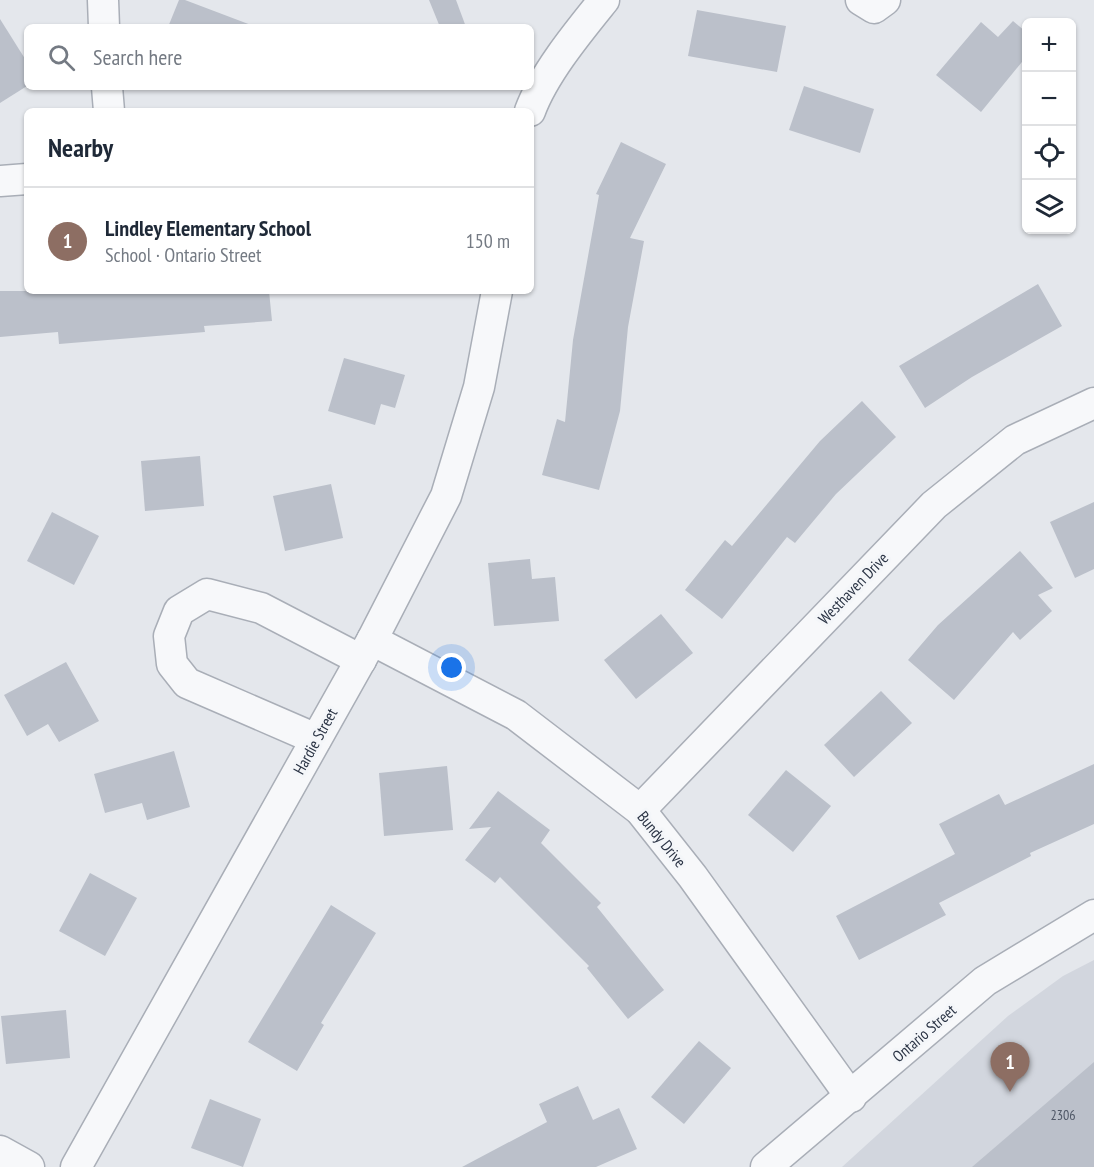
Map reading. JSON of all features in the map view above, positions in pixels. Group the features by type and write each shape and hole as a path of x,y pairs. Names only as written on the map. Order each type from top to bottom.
{"street":[{"path":"103,0 104,24"},
{"path":"531,108 535,97 604,0"},
{"path":"861,0 874,8 885,0"},
{"path":"107,90 109,108"},
{"path":"0,181 24,179"},
{"name":"Hardie Street","path":"76,1167 366,650 446,496 479,387 496,294"},
{"name":"Westhaven Drive","path":"640,810 934,505 1015,440 1094,404"},
{"name":"Bundy Drive","path":"316,739 187,683 172,664 169,636 179,610 207,594 261,608 366,650 516,715 640,810 693,877 851,1097"},
{"name":"Ontario Street","path":"766,1167 851,1097 984,981 1094,915"},
{"path":"0,1150 28,1167"}],"shaded area":[{"path":"1094,960 1094,1167 842,1167 1008,1016 1063,976"}],"building":[{"path":"179,0 185,0 248,24 169,24"},
{"path":"429,0 456,0 465,24 439,24"},
{"path":"697,10 786,26 777,72 688,56"},
{"path":"0,19 24,57 24,88 0,103"},
{"path":"1013,21 1022,29 1022,62 981,112 936,75 981,22 998,37"},
{"path":"804,86 874,109 860,153 789,130"},
{"path":"621,142 666,164 630,238 644,241 628,327 620,411 599,490 542,475 557,419 565,422 573,340 599,195 596,194"},
{"path":"1038,284 1062,326 972,377 925,408 899,366"},
{"path":"0,291 24,291 24,294 269,294 272,321 204,326 205,332 59,344 58,332 0,337"},
{"path":"344,358 405,375 395,408 381,404 375,425 328,411"},
{"path":"862,401 896,437 836,494 795,543 787,537 722,619 685,590 725,540 732,546 820,441"},
{"path":"200,456 204,506 145,511 141,461"},
{"path":"331,484 343,538 285,551 273,496"},
{"path":"1094,502 1094,569 1075,578 1050,522"},
{"path":"52,512 99,536 74,585 27,561"},
{"path":"1020,551 1053,588 1038,595 1052,611 1020,640 1013,632 954,700 908,660 938,625"},
{"path":"530,559 532,579 555,577 559,621 494,626 488,563"},
{"path":"661,614 693,653 636,699 604,660"},
{"path":"66,662 99,721 59,742 48,724 27,736 4,695"},
{"path":"881,691 912,723 854,777 824,745"},
{"path":"174,751 190,807 147,820 142,803 105,813 94,774"},
{"path":"1094,764 1094,824 1030,853 1031,856 939,903 946,915 859,960 836,916 955,854 939,824 999,794 1005,805"},
{"path":"447,766 453,830 384,836 379,773"},
{"path":"786,770 831,806 793,852 748,815"},
{"path":"498,791 550,830 541,843 601,903 597,907 664,990 628,1019 587,968 589,966 500,877 495,883 465,860 491,827 469,829"},
{"path":"90,873 137,898 105,956 59,931"},
{"path":"331,905 376,933 321,1023 324,1025 297,1071 248,1042"},
{"path":"66,1010 70,1058 6,1064 1,1016"},
{"path":"699,1041 731,1068 684,1124 651,1097"},
{"path":"1094,1062 1094,1167 972,1167"},
{"path":"578,1086 593,1120 619,1108 637,1149 596,1167 462,1167 547,1122 539,1104"},
{"path":"210,1099 261,1119 243,1167 191,1148"}],"place":[{"name":"Lindley Elementary School","path":"1010,1092"}]}
